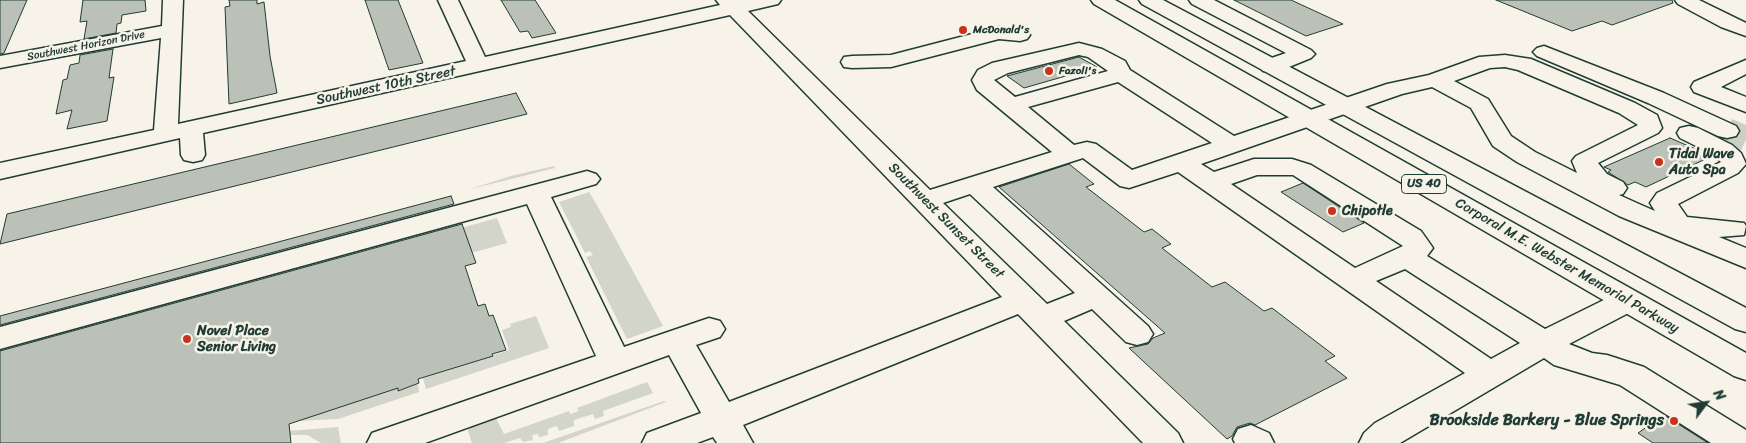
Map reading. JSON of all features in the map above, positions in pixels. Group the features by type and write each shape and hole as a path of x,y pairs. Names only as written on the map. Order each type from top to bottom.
{"street":[{"path":"166,134 173,0"},
{"path":"448,0 479,66"},
{"name":"Southwest 10th Street","path":"0,171 479,66 730,4 771,0"},
{"name":"Corporal M.E. Webster Memorial Parkway","path":"1102,0 1746,368"},
{"name":"US 40","path":"1149,0 1746,320"},
{"path":"1199,0 1304,54 1271,66"},
{"path":"1685,0 1728,24 1746,30"},
{"name":"Southwest Sunset Street","path":"730,4 1166,443"},
{"path":"1198,27 1232,17"},
{"name":"Southwest Horizon Drive","path":"0,62 172,30"},
{"path":"848,59 901,48 932,50 999,32 1020,35"},
{"path":"1240,49 1274,38"},
{"path":"1070,154 985,85 983,80 986,75 1008,66 1079,49 1095,53 1117,66 1121,74 1231,145"},
{"path":"1505,61 1512,55 1526,51 1547,53 1730,130"},
{"path":"924,200 1087,148 1129,180 1395,89 1435,80 1487,62 1505,61 1523,64 1555,76 1638,114 1700,138 1723,150 1732,158 1734,163 1729,168 1666,198 1664,203 1674,217"},
{"path":"1746,66 1702,87 1746,105"},
{"path":"1011,105 1121,74"},
{"path":"1435,80 1467,95 1480,104 1502,141 1526,156 1629,210 1746,259"},
{"path":"365,91 371,114"},
{"path":"1638,114 1649,120 1650,128 1584,161 1588,170 1598,180 1674,217 1710,229 1734,229"},
{"path":"191,128 193,155"},
{"path":"1181,162 1491,374"},
{"path":"1211,182 1254,167 1292,167 1302,170 1411,237 1419,248 1407,256 1352,280"},
{"path":"0,338 587,179"},
{"path":"975,184 1137,334"},
{"path":"535,192 616,362"},
{"path":"1407,256 1544,344 1573,360 1607,367 1632,376 1739,443"},
{"path":"660,443 728,431 1033,309 1096,296"},
{"path":"1377,443 1388,433 1491,374 1627,301"},
{"path":"386,443 709,329"},
{"path":"677,340 728,431"}],"shaded area":[{"path":"554,166 555,168 467,190 511,176"},
{"path":"589,192 663,326 627,339 586,257 593,255 590,251 585,253 559,202"},
{"path":"497,218 507,243 475,252 393,247"},
{"path":"536,316 549,348 426,389 423,378 509,350 502,330 511,327 510,324"},
{"path":"647,382 653,393 603,411 604,416 595,419 593,414 574,420 574,426 559,431 557,426 548,429 548,435 539,437 538,434 532,435 533,440 523,442 520,438 504,443 472,443 468,431 471,426 496,418 504,434 569,411 570,414 579,411 577,408"},
{"path":"418,384 419,392 338,419 297,421 398,386 399,390"},
{"path":"664,401 666,402 558,443 543,443"},
{"path":"338,427 341,443 321,443 307,435 290,435 289,431"}],"building":[{"path":"0,0 27,0 4,53 0,54"},
{"path":"83,0 145,0 146,11 122,15 121,23 117,24 116,33 84,39 87,21 80,22"},
{"path":"229,0 257,0 257,4 264,2 270,56 277,93 229,104 225,7 230,6"},
{"path":"365,0 398,0 423,63 389,70"},
{"path":"501,0 535,0 556,33 532,38 528,31 520,32"},
{"path":"1234,0 1291,0 1343,24 1306,36"},
{"path":"1496,0 1672,0 1673,3 1612,25 1602,21 1572,31"},
{"path":"113,49 109,78 114,77 107,121 67,129 72,110 56,114 63,80 67,79 70,65 79,63 80,55"},
{"name":"Fazoli's","path":"1079,57 1097,67 1024,88 1007,76"},
{"path":"516,93 527,114 0,244 7,214"},
{"name":"Tidal Wave Auto Spa","path":"1670,138 1712,156 1646,187 1635,182 1628,185 1608,172 1611,170 1604,167"},
{"path":"1069,164 1094,184 1086,187 1144,232 1152,229 1171,244 1162,248 1212,287 1225,282 1264,311 1272,308 1335,356 1325,361 1347,378 1255,425 1250,423 1237,427 1232,436 1227,439 1129,348 1148,344 1153,338 1165,333 999,187"},
{"name":"Chipotle","path":"1303,183 1364,223 1343,232 1281,192"},
{"path":"451,196 454,204 0,325 0,316"},
{"name":"Novel Place Senior Living","path":"462,224 476,263 465,266 478,306 485,304 489,316 493,315 506,350 492,354 493,356 418,379 419,383 398,391 398,388 289,424 291,443 0,443 0,351"},
{"name":"Brookside Barkery - Blue Springs","path":"1664,415 1708,443 1653,443 1638,433"}],"tunnel":[{"path":"1727,131 1746,139"}],"place":[{"name":"McDonald's","path":"963,30"},
{"name":"Fazoli's","path":"1049,71"},
{"name":"Tidal Wave Auto Spa","path":"1659,162"},
{"name":"Chipotle","path":"1332,211"},
{"name":"Novel Place Senior Living","path":"187,339"},
{"name":"Brookside Barkery - Blue Springs","path":"1674,421"}]}
